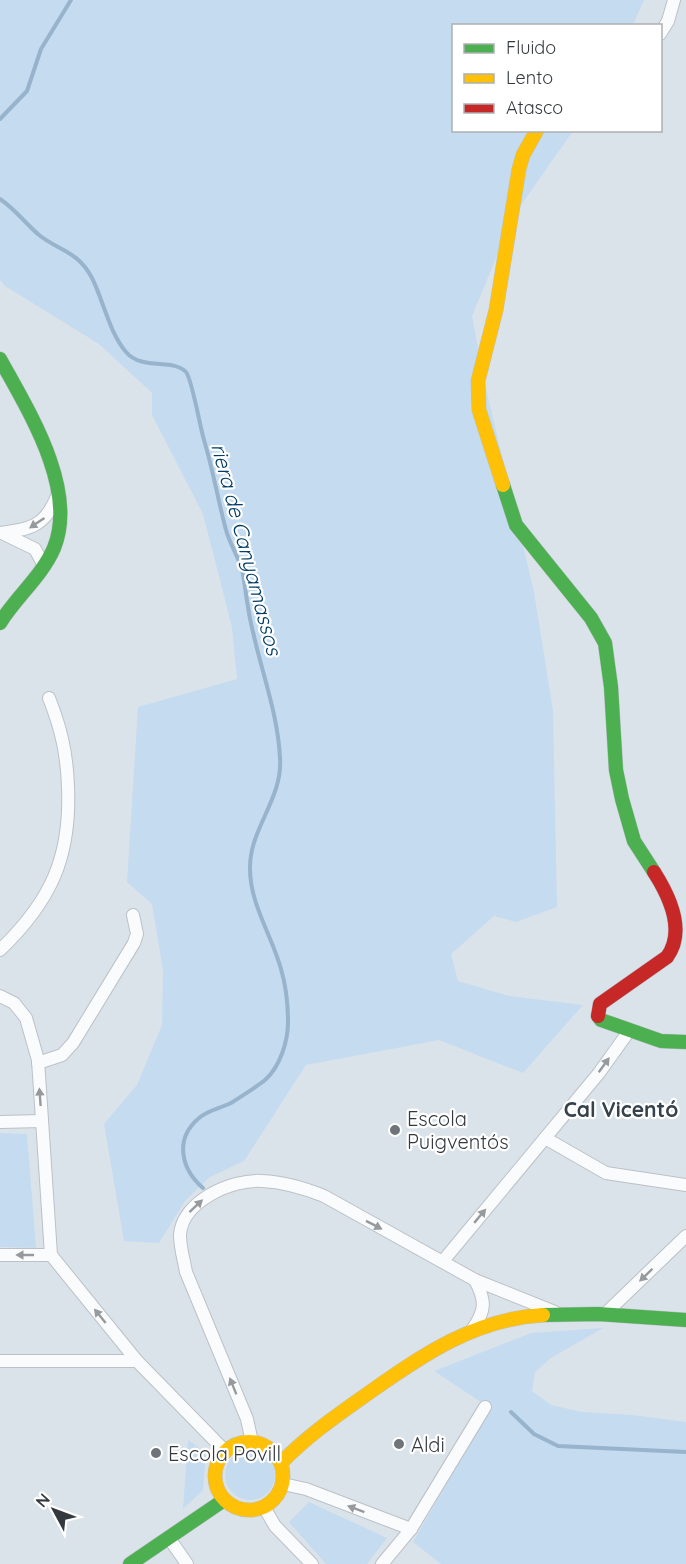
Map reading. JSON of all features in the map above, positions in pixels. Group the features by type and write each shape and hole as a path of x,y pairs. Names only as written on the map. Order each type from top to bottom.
{"street":[{"path":"662,31 668,21 674,0"},
{"path":"536,132 523,155 519,169 496,310 478,381 478,410 516,525 591,618 605,643 611,687 616,770 621,799 634,841 662,884 678,924 675,947 667,957 598,1007 597,1015 601,1020 661,1041 686,1042"},
{"path":"0,359 24,403 58,492 60,530 45,566 16,599 0,623"},
{"path":"0,533 26,530 41,523 52,510 58,492"},
{"path":"0,533 35,549 45,566"},
{"path":"0,950 38,908 61,862 66,840 69,813 66,746 49,698"},
{"path":"38,1063 62,1055 73,1043 134,943 137,934 133,915"},
{"path":"0,996 14,1003 26,1018 38,1063 51,1255 137,1361 225,1451"},
{"path":"443,1261 599,1073 629,1031"},
{"path":"0,1122 42,1121"},
{"path":"545,1138 606,1173 686,1185"},
{"path":"252,1442 247,1419 186,1272 180,1233 184,1221 199,1202 240,1183 263,1180 285,1183 324,1196 475,1280 556,1312"},
{"path":"606,1313 686,1236"},
{"path":"0,1255 51,1255"},
{"path":"472,1330 482,1316 485,1304 475,1280"},
{"path":"281,1463 302,1440 423,1354 472,1330 529,1315 556,1312 606,1313 686,1320"},
{"path":"0,1361 137,1361"},
{"path":"382,1564 411,1529 485,1407"},
{"path":"269,1448 302,1440"},
{"path":"252,1442 269,1448 281,1463 283,1485 273,1502 264,1507 243,1510 224,1500 219,1492 215,1474 225,1451 238,1444 252,1442"},
{"path":"283,1485 306,1489 411,1529"},
{"path":"130,1564 224,1500"},
{"path":"264,1507 275,1526 312,1564"},
{"path":"169,1538 187,1564"}],"shaded area":[{"path":"0,0 644,0 633,24 452,24 452,132 572,132 514,215 472,316 484,380 534,592 553,711 557,907 516,922 494,916 451,954 458,981 509,996 583,1005 523,1073 439,1040 306,1065 244,1161 210,1177 185,1201 159,1243 124,1241 104,1124 137,1085 162,1025 163,970 152,904 127,882 138,707 237,679 232,627 203,514 152,415 152,393 99,344 5,286 0,280"},
{"path":"0,1133 27,1134 36,1248 0,1247"},
{"path":"603,1328 551,1358 535,1372 532,1391 551,1405 582,1412 686,1422 686,1564 441,1564 413,1542 490,1408 434,1371 531,1333"},
{"path":"188,1440 206,1453 203,1490 183,1509"},
{"path":"250,1450 268,1457 275,1475 268,1493 250,1500 232,1493 225,1475 232,1457"},
{"path":"309,1502 387,1538 367,1564 326,1564 289,1522"}],"waterway":[{"name":"riera de Canyamassos","path":"0,119 27,91 41,49 71,0"},
{"name":"riera de Canyamassos","path":"0,199 39,235 74,257 87,269 115,335 126,352 140,361 173,366 186,372 226,530 242,568 251,625 273,710 279,742 280,773 272,801 255,841 250,869 254,895 284,982 288,1015 287,1037 279,1061 265,1080 231,1103 203,1115 191,1126 183,1144 183,1154 190,1172 203,1188"},
{"name":"riera de Canyamassos","path":"511,1412 534,1434 558,1446 686,1452"}],"traffic: fast":[{"path":"0,359 36,426 55,476 60,501 60,525 54,548 36,577 0,623"},
{"path":"503,485 516,525 591,618 605,643 611,687 616,770 622,799 634,841 654,872"},
{"path":"598,1016 601,1020 661,1041 686,1042"},
{"path":"543,1315 598,1314 686,1320"},
{"path":"130,1564 224,1500"}],"traffic: slow":[{"path":"503,485 479,410 478,381 496,310 519,169 523,155 536,132"},
{"path":"281,1463 335,1417 431,1352 495,1323 543,1315"},
{"path":"242,1442 256,1442 268,1447 278,1457 283,1476 278,1495 268,1505 256,1510 242,1510 230,1505 220,1495 215,1483 215,1469 220,1457 230,1447 242,1442"}],"traffic: jam":[{"path":"598,1016 600,1004 667,957 673,947 674,914 654,872"}],"place":[{"name":"Escola Puigventós","path":"395,1130"},
{"name":"Aldi","path":"399,1444"},
{"name":"Escola Povill","path":"156,1453"}],"district":[{"name":"Cal Vicentó","path":"621,1109"}]}
